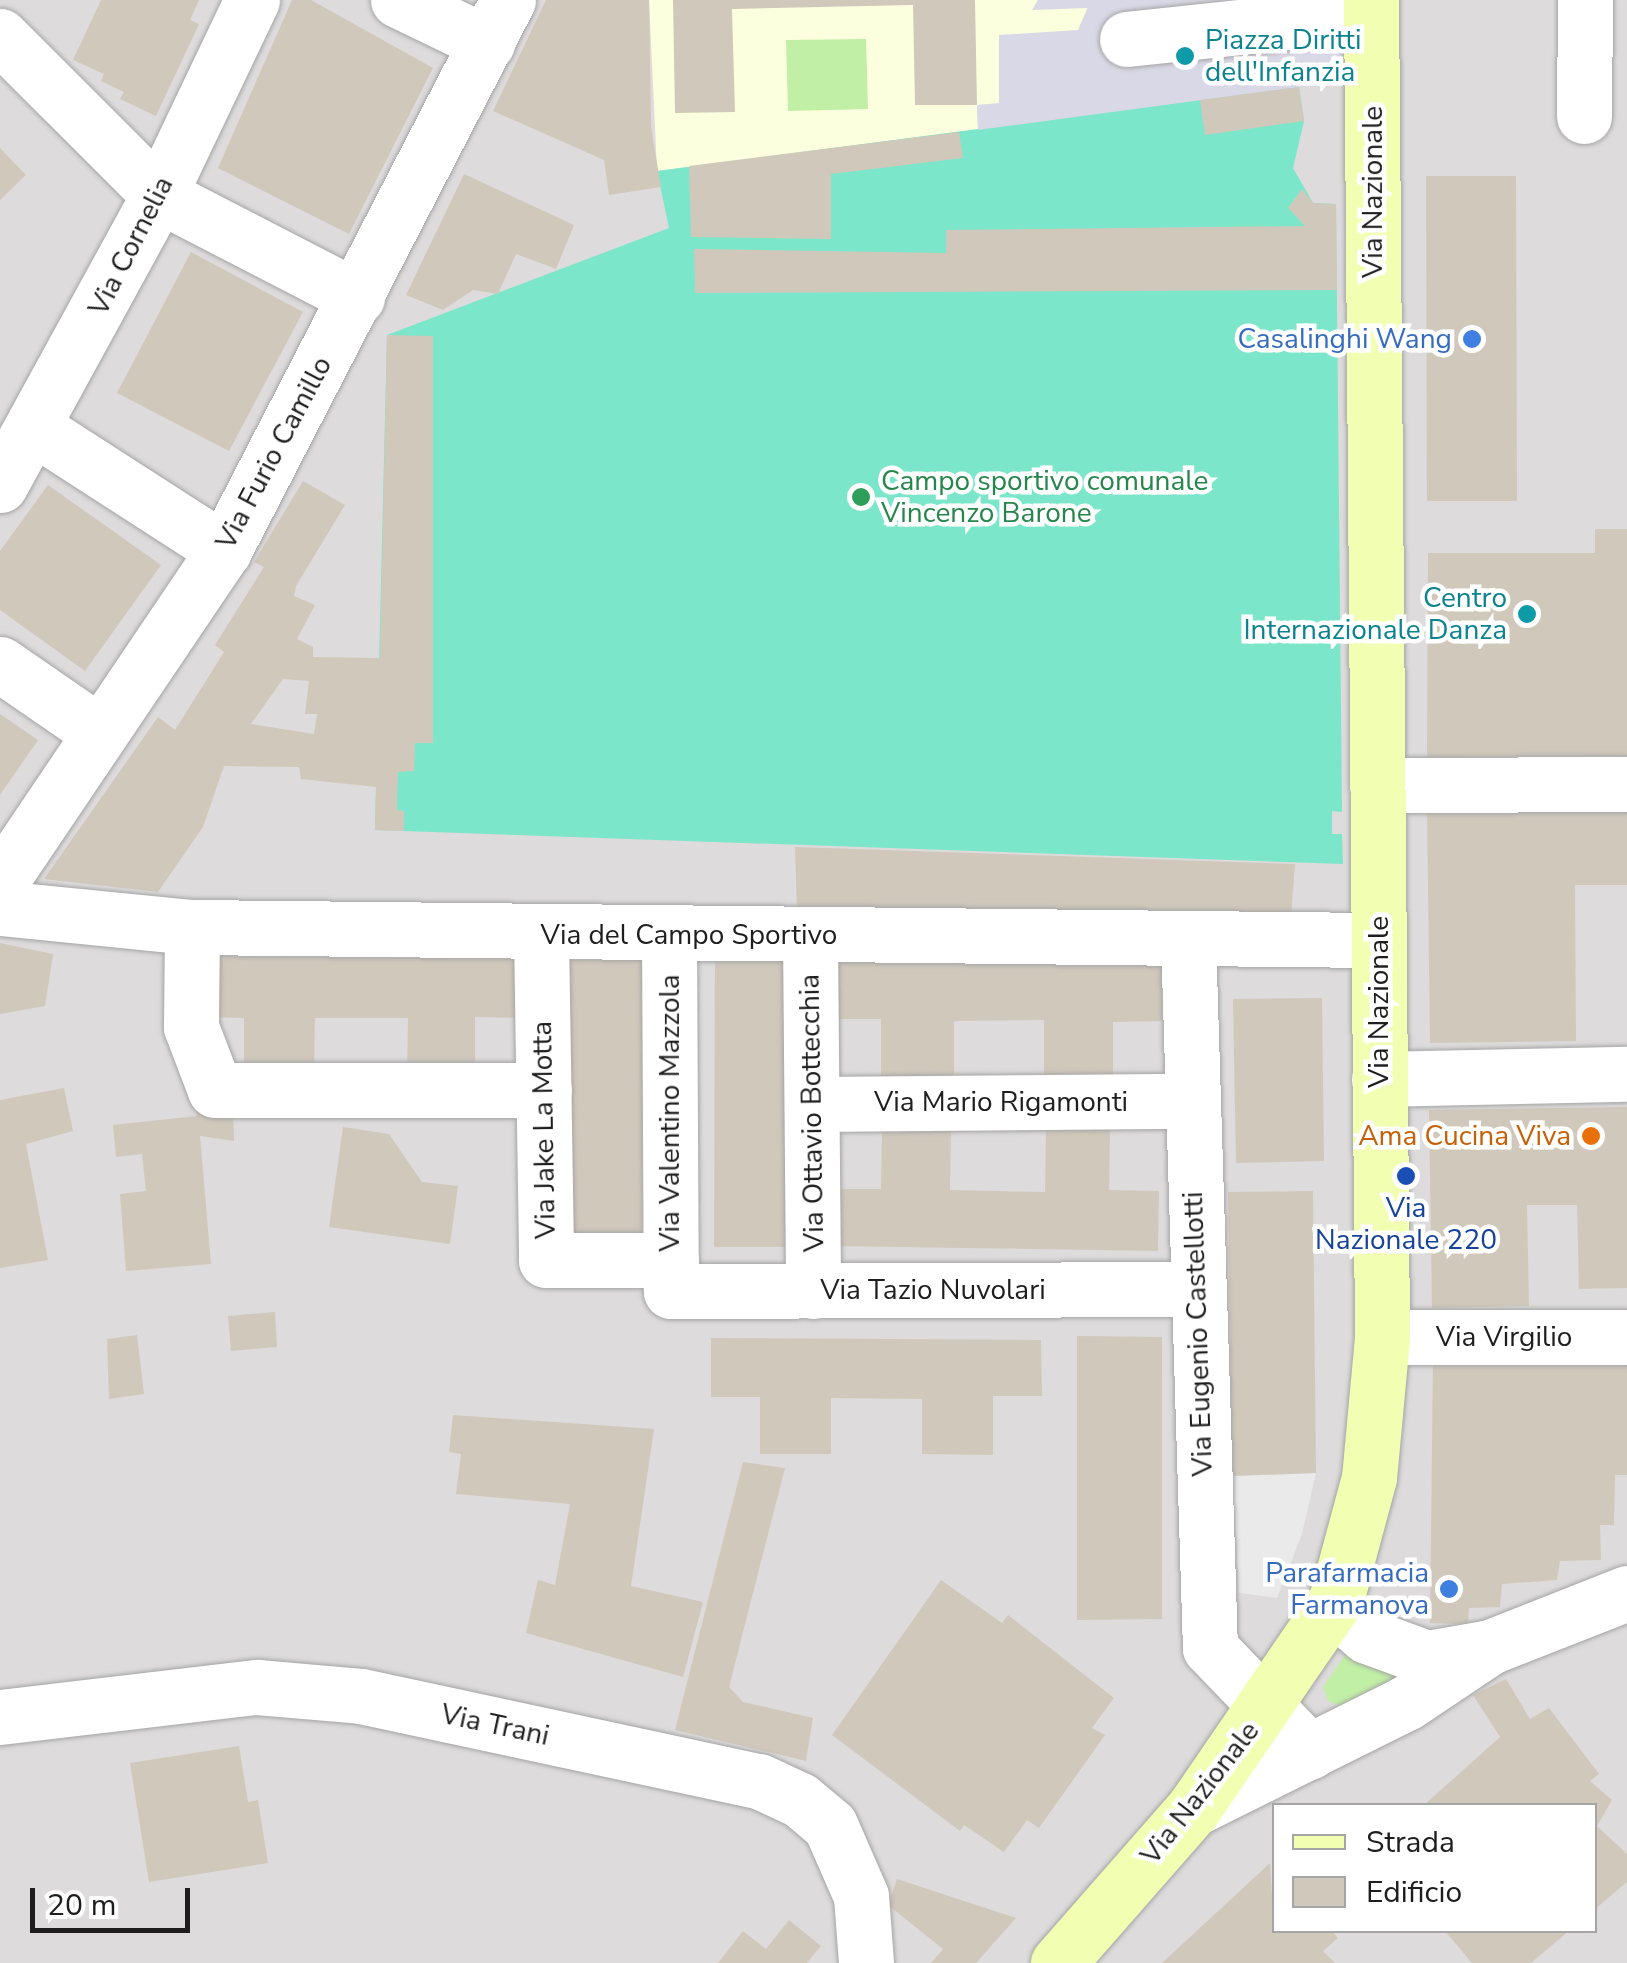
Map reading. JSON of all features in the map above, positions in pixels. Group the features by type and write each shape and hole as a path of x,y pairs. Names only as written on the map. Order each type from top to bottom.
{"street":[{"name":"Via Cornelia","path":"0,486 36,429 159,195 252,0"},
{"path":"398,0 497,22"},
{"path":"1584,116 1585,0"},
{"path":"1127,38 1371,6"},
{"name":"Via Nazionale","path":"1058,1963 1193,1809 1332,1606 1355,1546 1369,1478 1382,1337 1371,6"},
{"name":"Via Furio Camillo","path":"0,882 224,550 497,22"},
{"path":"0,36 159,195 356,297"},
{"path":"36,429 224,550"},
{"path":"0,664 100,733"},
{"path":"1377,785 1627,784"},
{"name":"Via del Campo Sportivo","path":"0,908 192,927 541,934 1378,940"},
{"path":"192,927 191,1027 214,1090 544,1090"},
{"name":"Via Jake La Motta","path":"541,934 546,1260 671,1275"},
{"name":"Via Valentino Mazzola","path":"669,935 671,1275"},
{"name":"Via Ottavio Bottecchia","path":"810,936 813,1290"},
{"name":"Via Eugenio Castellotti","path":"1188,938 1195,1289 1210,1648 1264,1710 1310,1752"},
{"path":"1380,1080 1627,1074"},
{"name":"Via Mario Rigamonti","path":"812,1104 1190,1101"},
{"name":"Via Tazio Nuvolari","path":"671,1275 813,1290 1195,1289"},
{"name":"Via Virgilio","path":"1382,1337 1627,1337"},
{"path":"1332,1606 1397,1651 1428,1658 1490,1646 1627,1593"},
{"path":"1193,1809 1406,1703 1490,1646"},
{"name":"Via Trani","path":"0,1718 256,1686 361,1696 759,1782 800,1800 840,1841 861,1896 866,1963"}],"shaded area":[{"path":"0,0 1627,0 1627,1963 0,1963"},
{"path":"649,0 1038,0 1033,9 1088,7 1078,30 999,104 977,105 978,130 657,171"},
{"name":"Piazza Diritti dell'Infanzia","path":"1038,0 1371,0 1372,77 978,130 977,105 999,103 999,35 1078,30 1088,8 1032,10"},
{"path":"1316,1473 1302,1534 1277,1598 1239,1593 1232,1476"}],"green space":[{"path":"866,39 868,109 788,111 786,40"},
{"name":"Campo sportivo comunale Vincenzo Barone","path":"1299,87 1304,121 1293,168 1313,203 1336,204 1342,812 1332,811 1332,834 1342,834 1343,864 375,830 387,335 669,228 657,171"},
{"path":"1347,1652 1398,1676 1397,1683 1340,1706 1328,1701 1323,1687"}],"building":[{"path":"101,0 199,0 190,20 199,24 156,116 120,99 124,92 101,81 104,74 73,60"},
{"path":"292,0 311,0 433,68 349,234 218,168"},
{"path":"546,0 649,0 651,127 661,187 609,195 604,160 493,111"},
{"path":"673,0 975,0 977,105 915,105 913,5 732,9 735,112 675,113"},
{"path":"1299,87 1304,121 1205,135 1200,100"},
{"path":"959,132 963,158 831,174 831,239 691,237 689,166"},
{"path":"0,148 26,175 0,200"},
{"path":"464,174 574,225 556,269 516,254 498,294 473,290 443,310 406,295"},
{"name":"Casalinghi Wang","path":"1426,176 1516,176 1517,501 1427,501"},
{"path":"1302,189 1313,203 1336,204 1337,290 695,293 694,249 946,253 946,230 1305,226 1288,208"},
{"path":"191,252 303,312 229,451 117,393"},
{"path":"387,335 433,336 433,743 415,743 414,771 398,772 397,810 404,811 404,831 375,830 376,787 301,779 299,767 224,766 203,827 158,892 44,879 158,717 175,730 224,652 215,645 264,567 254,562 303,481 345,505 296,586 294,596 315,605 297,639 313,647 313,657 380,658","holes":["283,679 309,681 305,714 317,714 314,734 251,724"]},
{"path":"48,485 161,565 85,671 0,610 0,551"},
{"name":"Centro Internazionale Danza","path":"1595,529 1627,529 1627,756 1427,757 1428,553 1595,553"},
{"path":"0,714 38,740 0,795"},
{"path":"1627,807 1627,885 1575,885 1576,1041 1430,1043 1427,809"},
{"path":"795,847 1295,864 1291,917 797,912"},
{"path":"0,943 53,954 45,1006 0,1014"},
{"path":"198,956 527,959 527,1018 475,1017 475,1077 407,1077 408,1018 315,1018 314,1073 244,1072 244,1018 198,1017"},
{"path":"1162,959 1162,1021 1113,1022 1113,1075 1044,1076 1044,1020 954,1021 954,1079 881,1079 881,1019 836,1019 835,962"},
{"path":"560,960 643,960 642,1246 559,1246"},
{"path":"715,961 798,961 797,1247 714,1247"},
{"path":"1322,998 1324,1161 1236,1163 1233,999"},
{"path":"64,1088 73,1131 26,1144 48,1260 0,1268 0,1100"},
{"path":"233,1102 234,1141 200,1136 211,1264 126,1271 120,1194 146,1191 142,1154 116,1157 113,1125 197,1116 195,1103"},
{"path":"1627,1107 1627,1288 1579,1289 1577,1205 1527,1205 1529,1306 1432,1308 1429,1110"},
{"path":"343,1127 389,1134 422,1182 458,1186 450,1244 329,1227"},
{"path":"1046,1129 1110,1130 1109,1190 1159,1191 1158,1251 831,1246 832,1189 881,1189 882,1130 951,1131 950,1190 1045,1192"},
{"path":"1313,1191 1316,1473 1232,1476 1228,1192"},
{"path":"275,1312 277,1347 231,1351 228,1316"},
{"path":"137,1335 144,1394 109,1399 107,1339"},
{"path":"1077,1336 1162,1337 1162,1619 1077,1620"},
{"path":"711,1338 1041,1340 1042,1396 993,1396 993,1455 922,1454 922,1399 831,1398 831,1454 760,1454 760,1397 711,1397"},
{"path":"1627,1356 1627,1475 1615,1475 1614,1525 1600,1525 1601,1560 1560,1561 1557,1580 1502,1584 1500,1607 1469,1608 1468,1624 1430,1623 1433,1360"},
{"path":"453,1415 654,1429 631,1586 703,1602 683,1677 526,1633 538,1580 555,1585 570,1504 456,1494 461,1454 449,1452"},
{"path":"743,1462 785,1468 729,1687 743,1702 813,1718 806,1761 675,1730"},
{"path":"941,1580 1002,1623 1008,1615 1114,1698 1092,1728 1105,1735 1039,1828 1027,1820 1004,1852 964,1825 960,1831 832,1735"},
{"path":"1506,1679 1530,1719 1549,1708 1599,1774 1590,1781 1612,1800 1597,1826 1597,1803 1426,1803 1500,1737 1473,1695"},
{"path":"239,1746 248,1802 258,1800 268,1863 149,1882 130,1763"},
{"path":"1597,1826 1627,1854 1627,1882 1597,1907"},
{"path":"1270,1863 1272,1933 1334,1933 1338,1938 1323,1951 1335,1963 1162,1963"},
{"path":"897,1879 1016,1918 976,1963 931,1963 943,1949 888,1905"},
{"path":"789,1920 821,1946 807,1963 718,1963 743,1931 766,1949"},
{"path":"1447,1933 1566,1933 1531,1963 1472,1963"}],"place":[{"name":"Piazza Diritti dell'Infanzia","path":"1185,56"},
{"name":"Casalinghi Wang","path":"1472,339"},
{"name":"Campo sportivo comunale Vincenzo Barone","path":"861,497"},
{"name":"Centro Internazionale Danza","path":"1527,614"},
{"name":"Ama Cucina Viva","path":"1591,1136"},
{"name":"Via Nazionale 220","path":"1406,1176"},
{"name":"Parafarmacia Farmanova","path":"1449,1589"}]}
